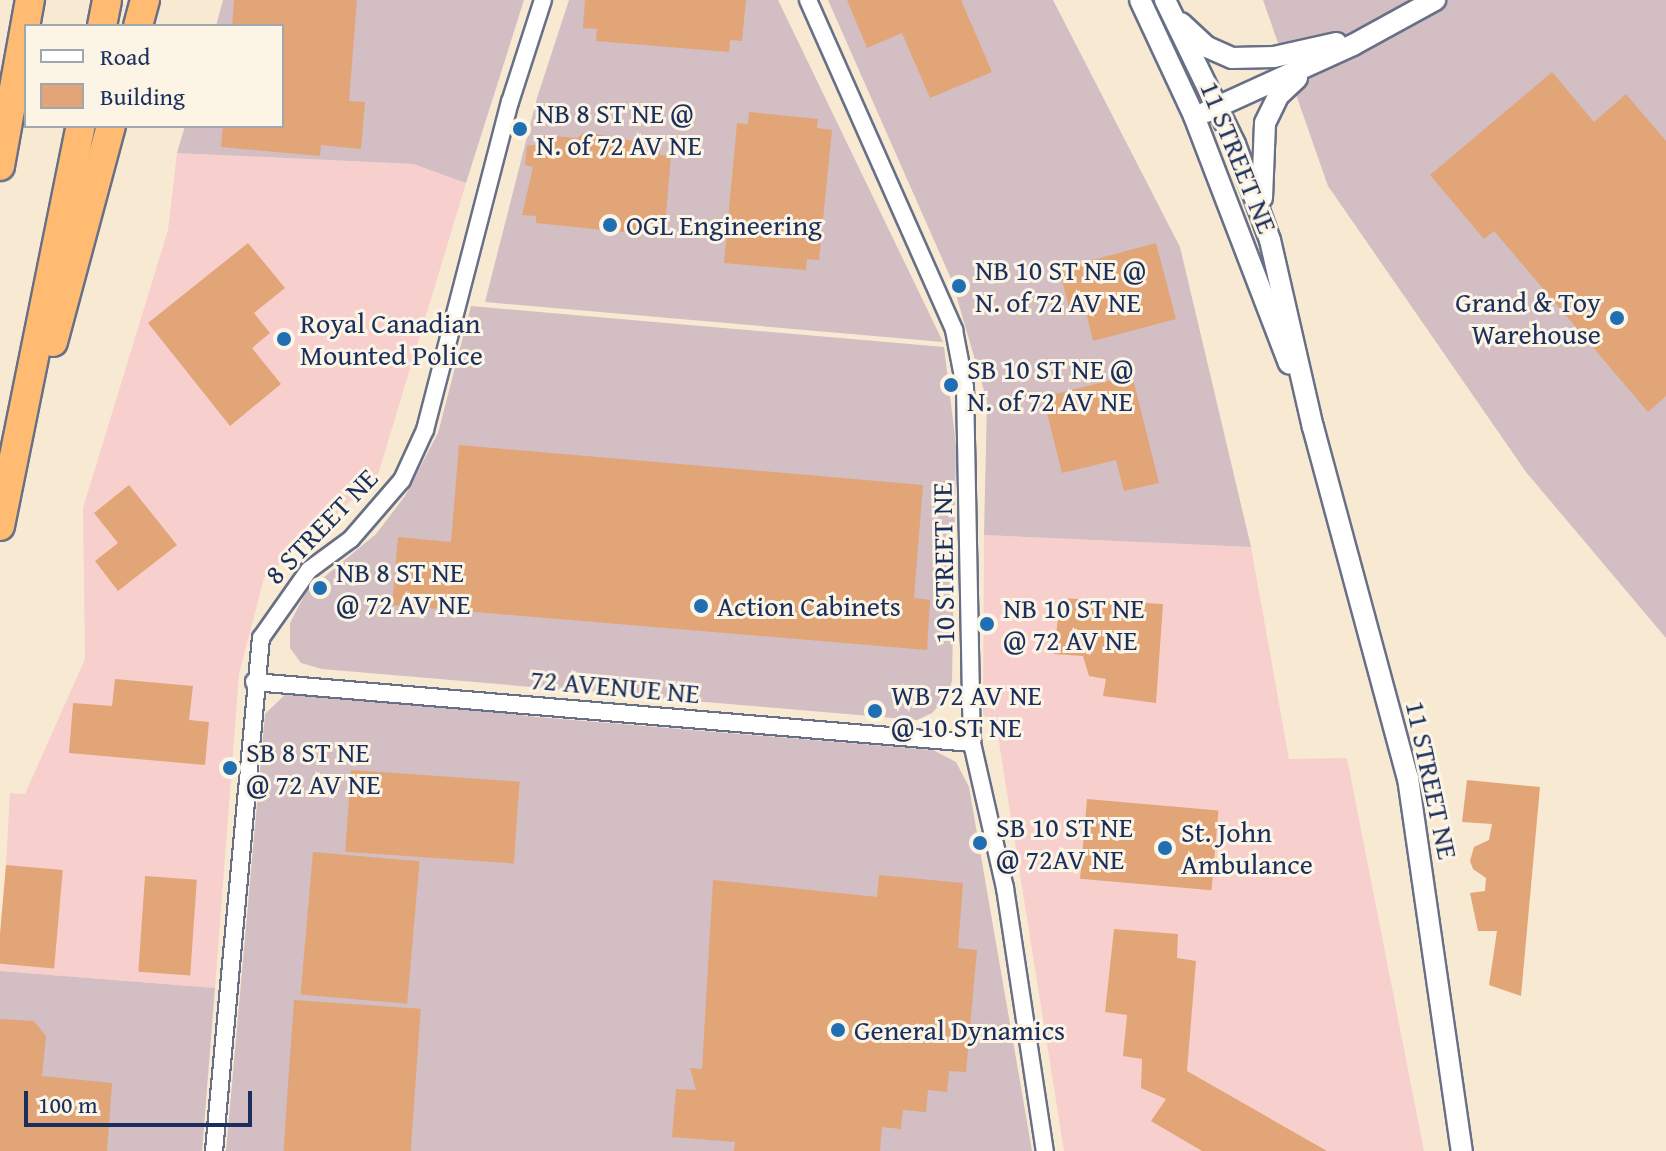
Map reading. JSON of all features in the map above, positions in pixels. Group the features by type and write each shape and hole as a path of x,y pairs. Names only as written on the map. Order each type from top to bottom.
{"highway":[{"path":"26,24 30,0"},
{"path":"102,24 107,0"},
{"path":"139,24 145,0"},
{"path":"0,166 24,33"},
{"path":"0,526 81,128"},
{"path":"18,432 44,373 110,128"}],"street":[{"name":"8 STREET NE","path":"214,1151 254,682 261,638 274,614 309,570 351,539 402,480 425,430 510,102 543,0"},
{"name":"10 STREET NE","path":"808,0 954,330 965,387 972,743 1005,888 1045,1151"},
{"name":"11 STREET NE","path":"1140,0 1194,116 1313,427"},
{"path":"1194,116 1219,108 1308,66 1435,0"},
{"name":"11 STREET NE","path":"1168,7 1219,108 1262,213 1313,427 1408,778 1462,1151"},
{"path":"1168,7 1207,47 1232,58 1274,57 1382,29"},
{"path":"1262,213 1265,123 1278,96 1308,66"},
{"name":"72 AVENUE NE","path":"254,682 972,743"}],"shaded area":[{"path":"223,0 524,0 466,183 413,164 177,153 184,128 284,128 284,24 217,24"},
{"path":"569,0 778,0 943,342 485,302 537,98"},
{"path":"828,0 1053,0 1180,247 1251,547 984,535 987,401 952,281"},
{"path":"1263,0 1666,0 1666,638 1526,472 1328,186"},
{"path":"177,153 413,164 466,183 377,478 264,578 239,674 215,988 0,971 10,793 25,794 85,659 83,508 168,230"},
{"path":"471,306 944,347 956,445 952,681 947,697 932,713 917,720 322,669 301,663 290,648 290,623 306,592 376,534 405,496 438,433"},
{"path":"984,535 1251,547 1289,759 1347,758 1424,1151 1064,1151 997,730 983,714"},
{"path":"292,688 537,717 933,750 956,762 969,787 1032,1151 226,1151 265,714"},
{"path":"0,971 215,988 202,1151 0,1151"}],"building":[{"path":"234,0 357,0 349,101 365,102 361,149 321,145 320,156 221,147 223,128 284,128 284,24 232,24"},
{"path":"585,0 746,0 742,41 730,40 729,52 596,41 597,29 583,28"},
{"path":"847,0 961,0 992,72 930,98 902,33 867,48"},
{"name":"Grand & Toy Warehouse","path":"1552,72 1594,122 1626,94 1666,141 1666,396 1648,412 1494,231 1484,239 1430,175"},
{"path":"749,112 818,119 817,128 832,130 819,260 807,259 806,270 724,263 737,123 748,124"},
{"path":"585,132 660,146 660,155 671,156 665,226 653,225 652,235 536,223 536,216 522,215 533,167 525,165 527,146 540,144 542,135 577,138"},
{"path":"248,243 285,288 254,313 270,333 252,348 281,384 230,426 148,323"},
{"path":"1156,243 1176,319 1093,341 1086,312 1071,315 1059,269"},
{"path":"1132,375 1159,483 1124,491 1116,460 1062,473 1043,397"},
{"path":"459,445 923,485 914,598 930,600 927,650 392,605 398,537 451,542"},
{"path":"129,485 177,545 118,591 95,561 118,543 94,513"},
{"path":"1060,598 1163,604 1156,703 1103,696 1106,679 1089,676 1083,656 1054,654"},
{"path":"115,679 193,686 189,720 209,722 205,765 69,753 73,703 112,706"},
{"path":"351,770 520,782 514,864 345,852"},
{"path":"1467,780 1540,787 1521,996 1489,985 1497,931 1478,931 1470,893 1485,891 1486,878 1473,869 1470,861 1474,847 1489,840 1492,824 1462,822"},
{"path":"1087,799 1218,811 1212,890 1080,879"},
{"path":"313,852 420,861 407,1004 301,994"},
{"path":"6,865 63,870 54,969 0,964"},
{"name":"General Dynamics","path":"879,875 963,883 958,948 977,950 966,1072 949,1071 947,1092 928,1090 926,1112 903,1110 901,1129 882,1127 880,1151 734,1151 735,1142 672,1137 676,1089 696,1090 690,1068 702,1069 713,880 877,897"},
{"path":"145,876 197,880 190,975 138,972"},
{"path":"1114,929 1178,934 1177,958 1196,961 1187,1071 1327,1151 1202,1151 1151,1121 1166,1099 1141,1088 1142,1059 1123,1056 1127,1015 1105,1012"},
{"path":"294,1000 421,1009 411,1151 283,1151"},
{"path":"0,1019 34,1021 46,1036 42,1076 112,1083 107,1151 0,1151"}],"place":[{"name":"NB 8 ST NE @ N. of 72 AV NE","path":"520,129"},
{"name":"OGL Engineering","path":"610,225"},
{"name":"NB 10 ST NE @ N. of 72 AV NE","path":"959,286"},
{"name":"Grand & Toy Warehouse","path":"1617,318"},
{"name":"Royal Canadian Mounted Police","path":"284,339"},
{"name":"SB 10 ST NE @ N. of 72 AV NE","path":"951,385"},
{"name":"NB 8 ST NE @ 72 AV NE","path":"320,588"},
{"name":"Action Cabinets","path":"701,606"},
{"name":"NB 10 ST NE @ 72 AV NE","path":"987,624"},
{"name":"WB 72 AV NE @ 10 ST NE","path":"875,711"},
{"name":"SB 8 ST NE @ 72 AV NE","path":"230,768"},
{"name":"SB 10 ST NE @ 72AV NE","path":"980,843"},
{"name":"St. John Ambulance","path":"1165,848"},
{"name":"General Dynamics","path":"838,1030"}]}
